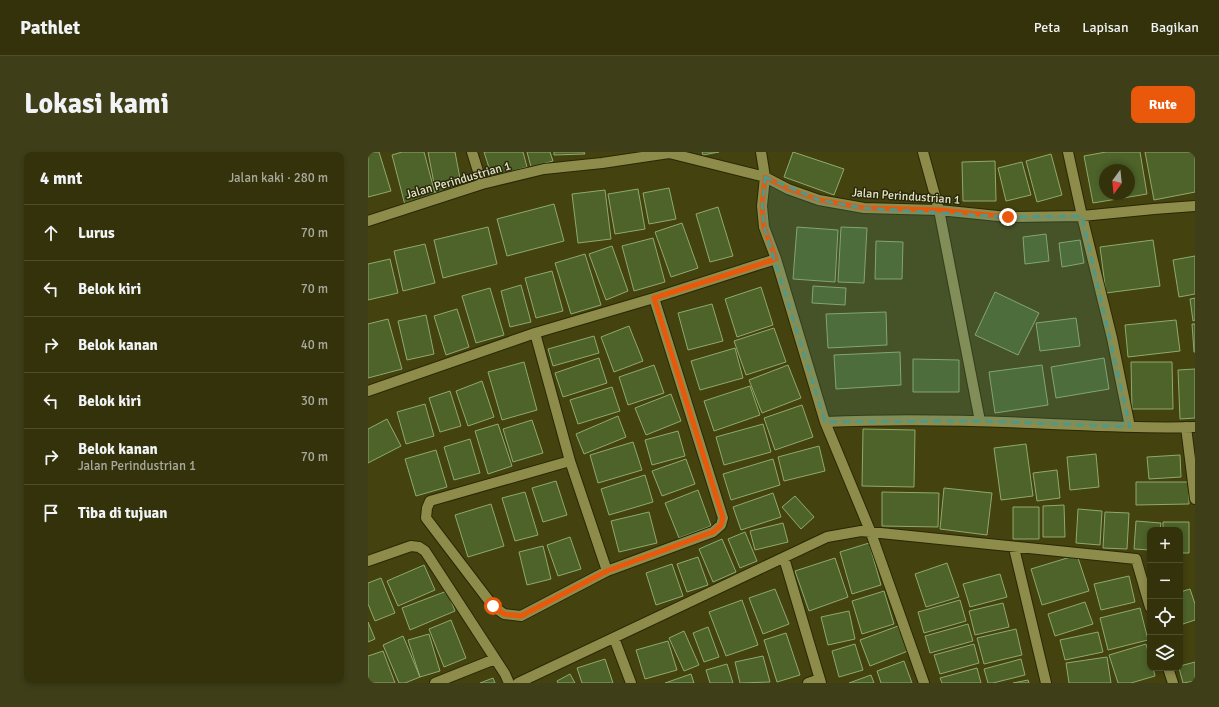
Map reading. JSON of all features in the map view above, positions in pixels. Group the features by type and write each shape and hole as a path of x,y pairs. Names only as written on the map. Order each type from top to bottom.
{"street":[{"path":"472,152 482,184"},
{"path":"761,152 765,177 762,206 764,227 776,259 825,422 871,533 924,683"},
{"path":"923,152 939,210 980,421"},
{"path":"1068,152 1112,338 1130,427"},
{"name":"Jalan Perindustrian 1","path":"368,221 482,184 544,169 602,163 669,153 765,177 788,189 819,200 864,208 939,210 1008,217 1082,216 1154,208 1195,206"},
{"path":"368,391 535,333 654,298 776,259"},
{"path":"570,461 430,501 427,508 426,518 493,606 504,614 521,616 607,571 713,532 721,525 723,518 654,298"},
{"path":"535,333 570,461 607,571"},
{"path":"825,422 884,420 980,421 1161,428 1190,427 1195,499"},
{"path":"518,683 827,537 861,531 1014,548 1136,559 1148,599"},
{"path":"368,561 411,546 419,547 425,551 505,674 509,683"},
{"path":"1014,548 1046,683"},
{"path":"784,558 821,681 808,683"},
{"path":"614,638 631,683"},
{"path":"435,683 495,659"},
{"path":"1169,671 1171,682"}],"highlighted area":[{"path":"765,177 819,200 864,208 1008,217 1082,216 1130,427 980,421 825,422 764,227 762,206"}],"building":[{"path":"368,152 379,152 391,191 368,197"},
{"path":"402,152 424,152 436,197 405,205 392,155"},
{"path":"428,152 455,152 462,189 436,194"},
{"path":"484,152 523,152 527,167 492,177"},
{"path":"527,152 550,152 553,161 531,167"},
{"path":"554,152 584,152 585,154 554,155"},
{"path":"702,152 719,152 703,155"},
{"path":"793,152 844,169 834,195 784,177"},
{"path":"1106,152 1140,152 1147,194 1135,196 1135,164 1099,164 1099,200 1111,200 1093,203 1084,156"},
{"path":"1145,152 1195,152 1195,192 1154,200"},
{"path":"1051,154 1062,195 1037,202 1026,161"},
{"path":"995,161 996,201 963,201 962,162"},
{"path":"1022,162 1031,195 1006,201 998,168"},
{"path":"669,188 676,219 649,224 643,193"},
{"path":"638,189 645,229 615,234 608,194"},
{"path":"605,190 611,239 578,243 572,194"},
{"path":"554,204 564,241 507,256 497,219"},
{"path":"718,207 733,256 710,262 696,214"},
{"path":"682,223 698,268 671,277 655,232"},
{"path":"488,227 497,264 443,278 434,240"},
{"path":"797,227 838,230 835,282 793,279"},
{"path":"841,227 867,228 864,283 838,282"},
{"path":"1046,234 1049,261 1025,264 1023,237"},
{"path":"653,238 665,282 634,291 622,246"},
{"path":"1080,240 1084,263 1062,267 1059,243"},
{"path":"1153,240 1160,286 1106,293 1100,247"},
{"path":"876,241 903,242 902,279 875,279"},
{"path":"425,244 435,283 403,291 394,251"},
{"path":"612,246 628,291 606,300 589,254"},
{"path":"585,254 601,305 571,314 555,263"},
{"path":"1195,256 1195,294 1179,297 1173,260"},
{"path":"390,259 398,293 368,300 368,264"},
{"path":"552,271 563,311 536,318 525,278"},
{"path":"521,285 531,322 510,327 501,291"},
{"path":"813,286 846,288 845,305 812,303"},
{"path":"761,287 773,325 737,337 725,299"},
{"path":"490,288 504,335 476,343 462,296"},
{"path":"995,292 1039,313 1018,355 975,335"},
{"path":"1195,298 1195,320 1193,321 1190,299"},
{"path":"712,304 723,341 688,350 678,313"},
{"path":"457,309 469,347 446,355 434,316"},
{"path":"886,312 887,345 828,348 826,314"},
{"path":"426,315 434,354 407,360 398,321"},
{"path":"1076,318 1080,346 1040,351 1036,323"},
{"path":"388,319 402,369 368,378 368,324"},
{"path":"1176,320 1180,351 1128,357 1125,325"},
{"path":"1192,324 1195,324 1195,352 1194,352"},
{"path":"629,326 643,361 614,372 601,337"},
{"path":"774,328 786,362 746,375 734,341"},
{"path":"594,336 599,353 553,366 548,349"},
{"path":"735,348 743,378 700,390 691,361"},
{"path":"900,352 901,385 836,389 834,355"},
{"path":"599,358 607,383 563,397 555,373"},
{"path":"1104,358 1109,389 1056,398 1051,367"},
{"path":"913,359 959,360 959,392 913,392"},
{"path":"524,362 537,410 502,420 488,372"},
{"path":"1131,362 1172,362 1173,409 1132,409"},
{"path":"654,365 664,393 628,405 619,377"},
{"path":"788,365 801,398 762,413 749,380"},
{"path":"1042,365 1048,405 995,413 989,372"},
{"path":"1195,369 1195,418 1180,419 1178,370"},
{"path":"482,381 494,417 468,426 456,391"},
{"path":"750,386 760,415 714,431 704,401"},
{"path":"612,387 620,411 578,424 570,400"},
{"path":"450,391 461,426 440,432 429,398"},
{"path":"671,394 681,421 646,435 635,408"},
{"path":"425,404 434,436 406,444 397,412"},
{"path":"802,405 813,437 775,450 764,418"},
{"path":"618,416 626,437 584,454 576,434"},
{"path":"387,419 401,446 368,463 368,429"},
{"path":"532,420 543,453 513,462 503,429"},
{"path":"498,424 512,466 488,474 475,431"},
{"path":"763,424 771,452 724,465 716,437"},
{"path":"863,429 915,430 914,487 862,486"},
{"path":"678,431 685,456 652,465 645,440"},
{"path":"470,439 480,473 454,480 444,447"},
{"path":"633,442 642,470 598,483 590,455"},
{"path":"1026,444 1033,496 1001,500 994,448"},
{"path":"819,446 825,471 784,481 778,457"},
{"path":"436,450 447,487 416,496 405,459"},
{"path":"1096,454 1099,487 1070,490 1067,457"},
{"path":"1180,455 1181,477 1149,479 1147,457"},
{"path":"686,459 695,484 662,496 652,471"},
{"path":"773,459 780,485 731,500 723,474"},
{"path":"1057,470 1060,498 1037,501 1033,473"},
{"path":"645,475 653,502 609,515 601,489"},
{"path":"556,481 567,515 543,522 532,488"},
{"path":"1136,482 1189,482 1189,504 1136,505"},
{"path":"944,488 992,493 987,535 940,529"},
{"path":"698,490 711,526 679,538 665,503"},
{"path":"525,492 538,535 515,541 502,498"},
{"path":"882,492 939,493 938,527 882,526"},
{"path":"773,493 781,517 741,530 733,507"},
{"path":"795,496 814,517 801,529 782,507"},
{"path":"491,504 504,546 468,557 455,515"},
{"path":"1064,505 1065,537 1043,537 1043,506"},
{"path":"1013,507 1039,507 1039,539 1013,539"},
{"path":"1078,509 1102,511 1100,545 1076,543"},
{"path":"649,512 657,543 619,552 611,521"},
{"path":"1105,512 1129,513 1127,549 1103,548"},
{"path":"1136,521 1161,523 1160,527 1147,527 1147,550 1134,549"},
{"path":"1163,522 1189,522 1189,553 1183,553 1183,527 1163,527"},
{"path":"783,523 788,542 755,550 750,531"},
{"path":"745,532 757,561 740,568 728,539"},
{"path":"570,537 581,569 558,576 547,545"},
{"path":"722,539 736,572 713,582 699,549"},
{"path":"869,543 881,585 852,594 840,552"},
{"path":"543,546 551,579 527,585 519,552"},
{"path":"1077,555 1089,591 1042,605 1031,569"},
{"path":"698,557 708,585 687,592 677,564"},
{"path":"835,558 848,597 809,611 795,571"},
{"path":"947,563 959,597 926,607 915,574"},
{"path":"672,564 683,596 656,605 646,573"},
{"path":"424,565 435,590 398,606 387,581"},
{"path":"1000,574 1007,597 970,607 963,584"},
{"path":"1129,576 1135,602 1101,610 1094,584"},
{"path":"381,578 395,613 375,621 368,604 368,583"},
{"path":"775,589 789,624 763,634 749,598"},
{"path":"1190,589 1195,604 1195,620 1183,624 1183,599 1183,591"},
{"path":"447,591 455,611 410,630 402,608"},
{"path":"884,591 894,624 862,634 852,601"},
{"path":"742,600 758,645 726,656 709,612"},
{"path":"960,600 966,621 924,633 918,612"},
{"path":"1085,602 1093,624 1055,636 1048,614"},
{"path":"1003,603 1009,627 975,635 969,611"},
{"path":"1140,608 1147,640 1108,650 1100,618"},
{"path":"849,611 855,639 828,645 821,617"},
{"path":"451,620 466,658 444,667 429,629"},
{"path":"368,622 375,639 368,642"},
{"path":"968,624 973,641 930,653 925,636"},
{"path":"898,626 908,651 870,666 860,640"},
{"path":"708,627 719,657 704,662 693,633"},
{"path":"1016,629 1022,655 984,664 977,638"},
{"path":"684,631 699,665 684,671 669,638"},
{"path":"1098,632 1103,652 1065,660 1060,640"},
{"path":"786,633 800,675 777,682 764,640"},
{"path":"429,634 440,671 420,677 408,640"},
{"path":"403,636 420,677 405,683 399,683 383,645"},
{"path":"668,641 677,670 645,679 636,650"},
{"path":"855,644 863,670 839,677 832,651"},
{"path":"974,644 979,663 940,674 934,655"},
{"path":"1146,644 1147,671 1154,671 1155,676 1131,683 1118,683 1109,655"},
{"path":"383,651 395,683 368,683 368,656"},
{"path":"763,656 770,682 740,683 735,662"},
{"path":"1107,657 1111,683 1069,683 1066,663"},
{"path":"605,659 613,683 582,683 577,668"},
{"path":"1021,659 1025,675 988,683 984,669"},
{"path":"904,661 912,683 881,683 877,671"},
{"path":"1195,662 1195,681 1183,683 1180,671 1183,671 1183,665"},
{"path":"727,664 733,683 710,683 706,670"},
{"path":"977,668 981,683 942,683 940,678"},
{"path":"570,674 575,683 558,683 557,681"},
{"path":"691,674 694,683 665,683"},
{"path":"871,675 874,683 849,683"},
{"path":"493,678 495,683 480,683"},
{"path":"1028,680 1029,683 1013,683"}],"route":[{"path":"493,606 504,614 521,616 607,571 713,532 721,525 723,518 654,298 776,259 764,227 762,206 765,177 788,189 819,200 864,208 939,210 1008,217"}]}
